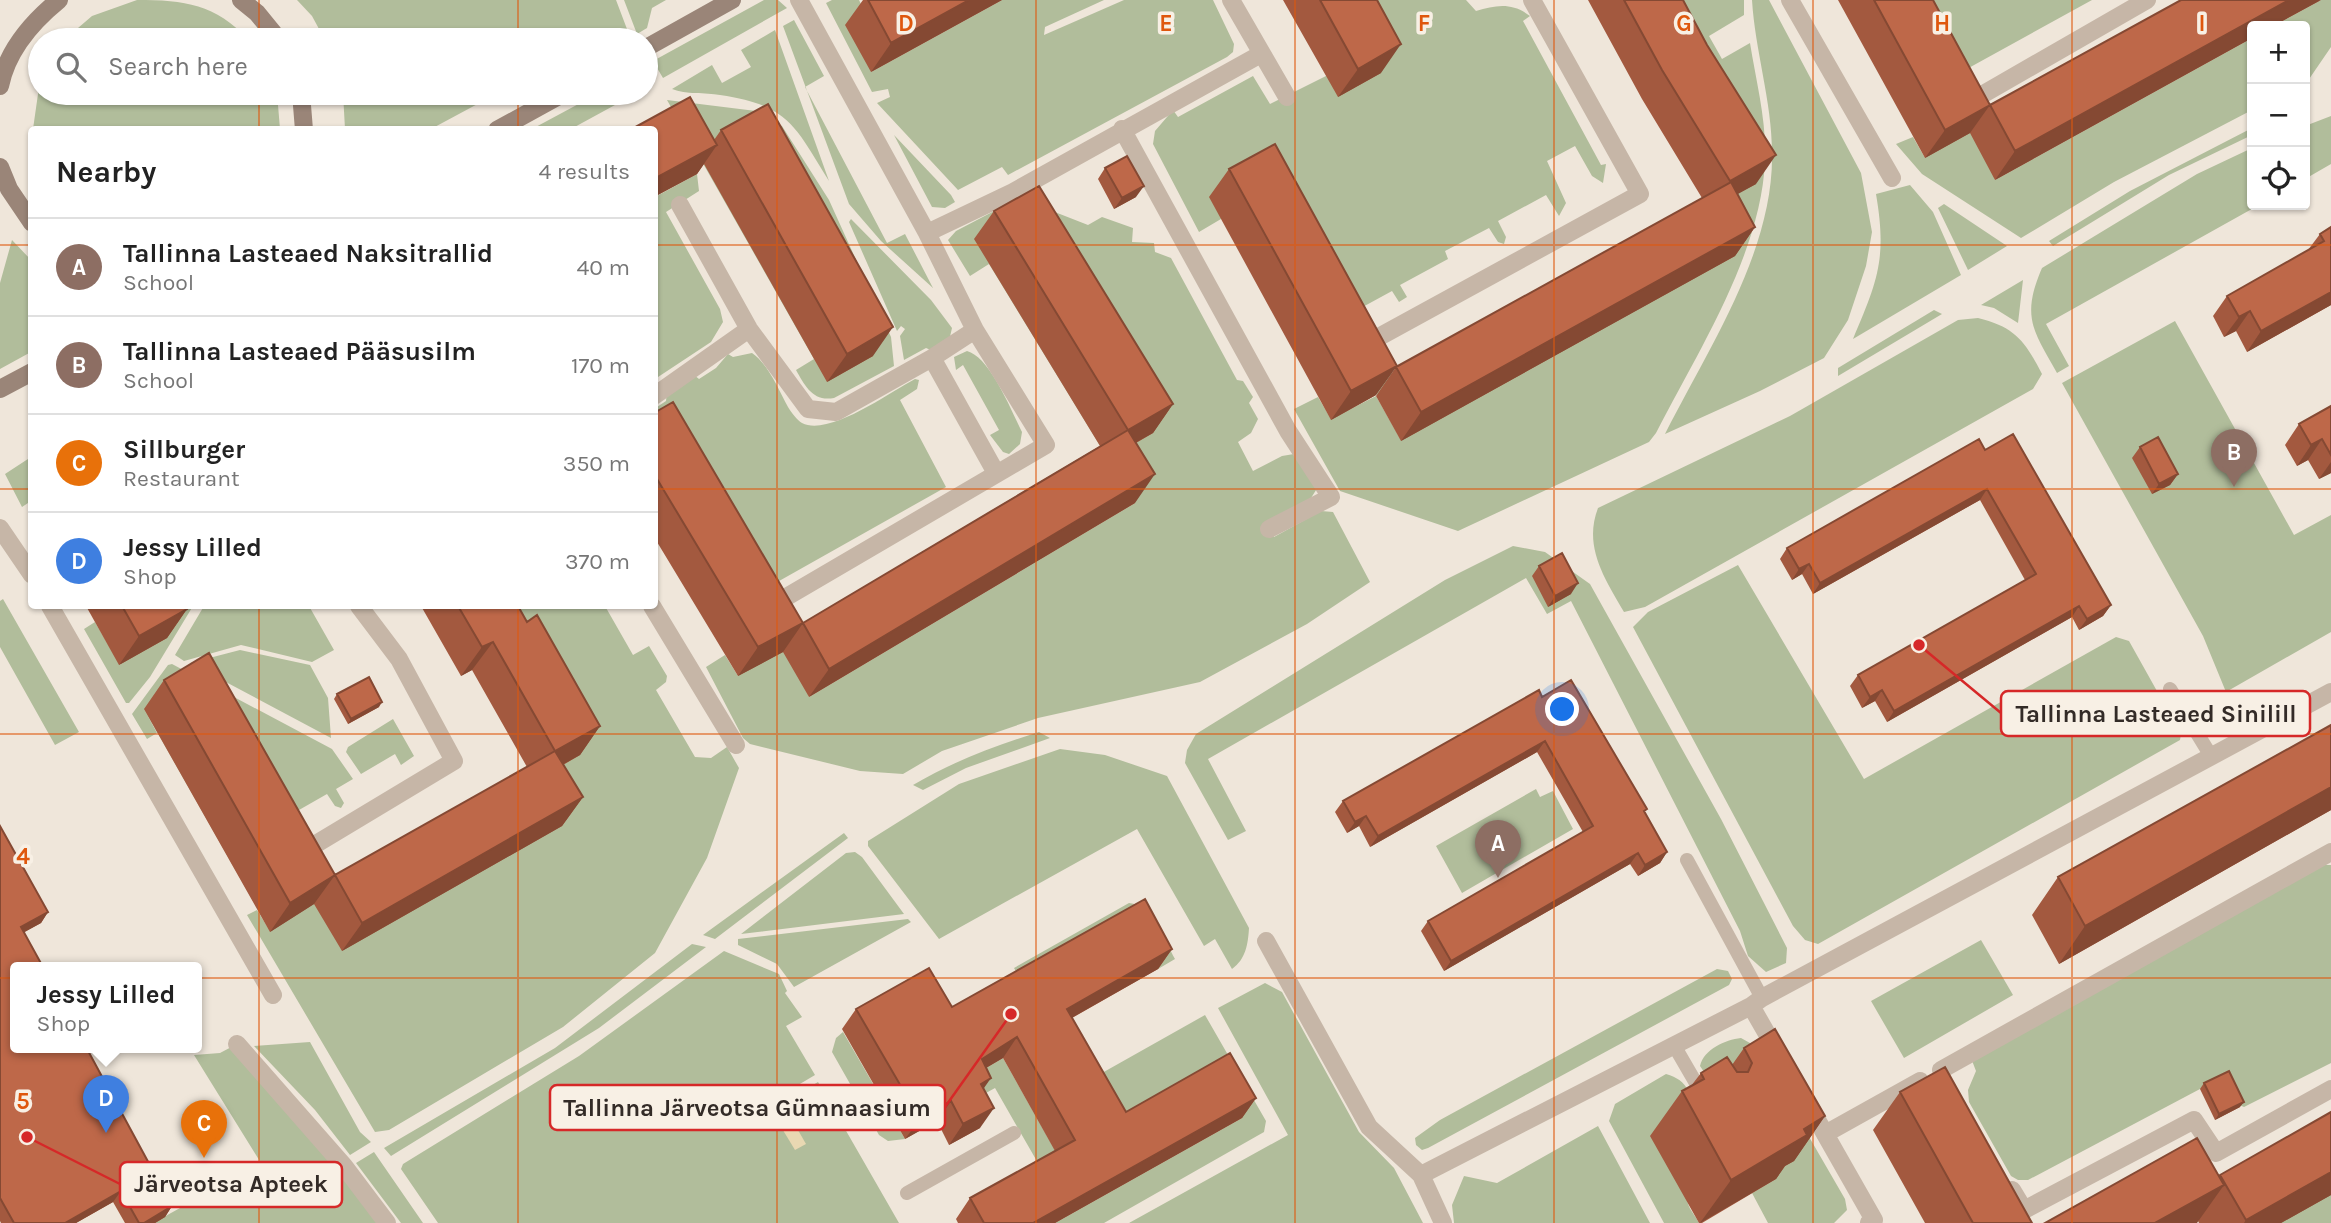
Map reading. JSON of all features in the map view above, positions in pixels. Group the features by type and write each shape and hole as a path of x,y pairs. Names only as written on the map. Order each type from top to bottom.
{"main road":[{"path":"30,28 40,15 59,0"},
{"path":"242,0 269,28"},
{"path":"658,41 732,0"},
{"path":"0,86 17,45 28,31"},
{"path":"302,105 304,126"},
{"path":"504,126 542,105"},
{"path":"0,167 9,189 28,217"},
{"path":"0,389 28,374"}],"street":[{"path":"783,598 1046,445 975,330 927,233 799,0"},
{"path":"1231,0 1287,97"},
{"path":"1377,338 1640,194 1532,0"},
{"path":"1790,0 1892,178"},
{"path":"1980,96 2147,0"},
{"path":"927,233 1013,192 1261,54"},
{"path":"1122,129 1288,431 1331,497 1269,529"},
{"path":"680,205 750,329 808,410 836,412 932,358 975,330"},
{"path":"658,393 750,329"},
{"path":"932,358 996,473"},
{"path":"0,528 28,569"},
{"path":"52,609 273,995"},
{"path":"311,847 454,761 399,659 361,609"},
{"path":"654,609 736,745"},
{"path":"1420,1175 1583,1090 1675,1047 2331,692"},
{"path":"1825,1134 1944,1075 2331,852"},
{"path":"1266,941 1369,1127 1420,1175 1439,1215"},
{"path":"1756,1002 1784,1064"},
{"path":"237,1044 344,1166 387,1223"},
{"path":"1798,1087 1873,1222"},
{"path":"2003,1175 2024,1210 2194,1120 2216,1153 2331,1089"}],"lane":[{"path":"2170,690 2211,756"},
{"path":"1688,860 1756,1002"},
{"path":"1675,1047 1712,1109"},
{"path":"907,1193 1014,1133"}],"green space":[{"path":"137,0 170,1 198,6 236,28 78,28 92,16"},
{"path":"297,0 616,0 627,28 318,28 312,16"},
{"path":"624,0 666,0 652,8 647,28 635,28"},
{"path":"764,0 778,0 787,8 663,78 658,70 658,58"},
{"path":"832,0 859,0 866,14 871,72 1002,0 1104,0 1045,27 1044,35 1124,0 1213,0 1234,44 1233,52 1227,57 1008,175 1002,167 958,190 877,103 890,97 888,89 872,92 826,3"},
{"path":"1341,0 1466,0 1476,11 1504,6 1517,8 1530,16 1523,21 1601,165 1606,164 1603,183 1592,176 1575,146 1547,161 1566,203 1559,216 1546,195 1498,221 1506,237 1504,244 1498,242 1489,228 1445,251 1448,259 1400,285 1407,297 1399,302 1392,291 1359,309 1398,384 1376,395 1255,173 1221,219 1199,232 1153,144 1155,131 1173,110 1178,117 1253,76 1270,104 1326,76"},
{"path":"1647,0 1744,0 1744,15 1709,36 1722,59 1750,43 1763,117 1765,146 1761,196 1740,266 1708,335 1656,433 1649,442 1458,531 1340,491 1294,409 1318,397 1331,419 1376,396 1401,440 1709,210 1755,184"},
{"path":"1752,0 1769,0 1861,173 1872,232 1866,266 1848,320 1824,358 1760,391 1665,434 1735,298 1762,226 1770,190 1771,134"},
{"path":"1897,0 2092,0 1965,70 1995,180 2247,41 2247,113 2114,182 2021,238 1922,174 1896,144 1913,137 1925,158"},
{"path":"2321,0 2331,0 2331,47 2310,78 2310,21 2282,21"},
{"path":"794,20 824,76 806,87 783,26"},
{"path":"775,30 829,181 798,132 776,112 743,99 672,89 712,65 722,83 751,67 741,50"},
{"path":"807,91 887,243 905,234 933,288 881,241 849,204"},
{"path":"667,100 756,111 782,126 829,200 891,337 894,366 834,398 820,398 806,387 796,370 814,359"},
{"path":"36,105 278,105 280,126 33,126"},
{"path":"344,105 476,105 437,126 345,126"},
{"path":"577,105 615,105 576,126 538,126"},
{"path":"2331,116 2331,164 2310,176 2310,147 2310,124"},
{"path":"2247,131 2247,137 2169,175 2053,246 2049,241 2130,191"},
{"path":"894,135 955,202 945,208 932,207"},
{"path":"2247,150 2247,210 2250,210 2046,324 2069,366 2057,373 2036,334 2031,311 2042,268 2197,174"},
{"path":"697,174 699,191 666,212 720,309 723,322 711,342 658,377 658,195"},
{"path":"1910,185 1933,212 1961,275 1853,339 1869,300 1878,268 1881,235 1876,194"},
{"path":"1019,198 1088,225 1102,217 1133,228 1132,242 1154,243 1155,252 1171,258 1237,380 1243,381 1253,397 1249,403 1258,419 1251,433 1238,442 1253,471 1282,456 1294,454 1318,487 1311,498 1266,522 1274,537 1321,511 1333,512 1370,582 1307,624 1200,682 1038,718 942,751 903,774 860,771 750,744 743,738 706,667 725,655 738,676 658,443 658,406 666,401 667,391 694,375 699,379 716,368 728,354 733,357 752,353 768,371 794,416 802,423 814,426 843,419 915,379 919,380 917,389 900,400 946,487 772,585 809,697 1135,503 989,264 970,276 948,240 956,231"},
{"path":"1944,204 2007,246 1968,270 1938,208"},
{"path":"851,219 931,300 952,328 949,341 933,351 926,348 904,360 900,336 905,329 901,326 897,331 849,222"},
{"path":"12,240 28,257 28,354 0,369 0,283"},
{"path":"2023,280 2018,323 1994,308 1981,305"},
{"path":"1934,310 1942,314 1838,376 1838,368"},
{"path":"1978,318 2010,331 2024,344 2042,374 2033,389 1645,607 1624,612 1598,562 1593,536 1598,508 1790,416 1958,320"},
{"path":"2175,321 2294,535 2331,515 2331,632 2226,692 2203,636 2062,383"},
{"path":"967,351 976,355 992,373 1022,432 1020,444 1009,454 1003,452 990,435 999,430 963,365 956,370 954,357"},
{"path":"28,459 28,503 22,507 5,474"},
{"path":"1513,546 1545,552 1590,584 1721,819 1787,948 1786,963 1766,972 1748,956 1740,931 1571,601 1547,614 1526,578 1208,759 1246,831 1228,840 1185,763 1187,750 1196,734 1445,580"},
{"path":"1738,565 1864,779 2116,637 2129,641 2181,734 2180,740 1818,944 1805,940 1793,926 1633,627 1648,612"},
{"path":"3,599 79,732 55,745 0,647 0,601"},
{"path":"148,609 191,609 150,677 129,703 126,703 84,629 95,622 120,665"},
{"path":"202,609 311,609 334,650 312,662 241,645 184,661 175,655"},
{"path":"483,609 607,609 633,655 649,646 667,676 666,682 656,690 695,757 711,758 727,747 739,768 707,858 655,953 563,1027 389,1130 375,1132 247,915 257,910 270,931 144,709 157,733 147,739 132,714 168,665 172,664 332,749 353,779 336,789 344,803 341,808 335,806 327,794 292,814 336,892 579,755"},
{"path":"240,650 310,665 328,698 331,738 190,663"},
{"path":"393,719 414,756 401,765 395,754 361,774 346,752 348,747"},
{"path":"1039,732 1050,738 966,768 923,790 913,785 974,755"},
{"path":"1060,749 1105,755 1167,776 1249,928 1247,945 1237,965 1232,969 1215,939 1204,946 1137,829 939,939 868,846 868,841 959,784"},
{"path":"1536,789 1540,797 1553,791 1573,829 1462,893 1436,846"},
{"path":"844,833 848,838 715,939 703,935"},
{"path":"855,852 862,857 904,914 741,934 846,853"},
{"path":"2314,865 2331,865 2331,1063 2244,1107 2200,1089 2028,1180 2018,1180 2011,1176 1969,1102 1968,1090 1976,1071 1971,1058"},
{"path":"1129,903 1145,910 1151,917 1175,959 1158,969 1130,920 1021,980 1014,968"},
{"path":"908,919 911,922 794,987 777,964 738,945 738,939"},
{"path":"1981,940 2013,995 1904,1058 1871,1001"},
{"path":"692,944 706,947 599,1028 391,1156 384,1148 555,1048"},
{"path":"724,951 779,974 787,991 785,993 802,1017 786,1026 815,1075 741,1119 749,1123 818,1082 899,1223 438,1223 401,1169 403,1164 579,1056"},
{"path":"1717,969 1728,971 1732,979 1729,985 1428,1148 1422,1150 1416,1145 1415,1138 1440,1120"},
{"path":"1265,983 1282,992 1359,1132 1394,1168 1423,1223 1129,1223 1288,1135 1218,1008"},
{"path":"1205,1015 1266,1121 1264,1132 1104,1223 1055,1223 1242,1118 1111,1132 1102,1073"},
{"path":"843,1032 905,1139 888,1141 879,1135 832,1052 836,1038"},
{"path":"1741,1038 1757,1047 1845,1199 1847,1210 1834,1223 1768,1223 1752,1193 1776,1179 1700,1066 1706,1055 1716,1046"},
{"path":"310,1042 360,1132 371,1142 350,1155 315,1110 254,1046"},
{"path":"237,1044 387,1223 153,1223 261,1163 194,1055 220,1053"},
{"path":"1003,1058 1060,1159 1042,1170 995,1088 977,1098 967,1079"},
{"path":"1666,1074 1682,1082 1690,1095 1694,1112 1687,1189 1688,1204 1699,1223 1664,1223 1609,1121 1615,1104"},
{"path":"1598,1126 1650,1223 1454,1223 1452,1205 1464,1176 1497,1183"},
{"path":"374,1152 423,1223 401,1223 356,1163"},
{"path":"2331,1194 2331,1223 2280,1223"}],"sand":[{"path":"787,1111 806,1144 795,1150 775,1117"}],"building":[{"path":"868,0 969,0 891,43"},
{"path":"1320,0 1377,0 1401,44 1358,69"},
{"path":"1624,0 1683,0 1707,45 1776,155 1730,181 1662,70"},
{"path":"1874,0 1933,0 1990,105 1945,130"},
{"path":"2181,0 2289,0 2015,151 1990,105"},
{"path":"690,97 717,145 658,177 658,126 637,126"},
{"path":"768,104 893,327 847,354 721,130"},
{"path":"1275,144 1397,366 1351,391 1229,169"},
{"path":"1127,156 1144,186 1122,198 1105,168"},
{"path":"1731,182 1755,227 1421,412 1396,367"},
{"path":"1039,186 1173,404 1128,430 994,211"},
{"path":"2331,227 2331,292 2261,331 2250,311 2239,317 2227,296 2324,241 2320,234"},
{"path":"673,402 803,623 758,647 658,481 658,411"},
{"path":"2331,406 2331,455 2322,439 2311,445 2299,424"},
{"path":"1128,430 1155,474 829,669 803,623"},
{"path":"2013,434 2111,605 2087,619 2079,606 1894,711 1882,690 1870,697 1858,675 2036,574 1987,489 1820,583 1809,564 1799,569 1787,548 1979,439 1985,450"},
{"path":"2158,437 2178,474 2159,484 2140,447"},
{"path":"1562,553 1578,583 1555,596 1539,566"},
{"path":"124,609 187,609 139,636"},
{"path":"460,609 520,609 527,622 537,615 600,726 555,751 493,642 482,647"},
{"path":"209,653 335,875 290,903 164,680"},
{"path":"369,677 382,702 351,719 337,694"},
{"path":"1571,680 1647,809 1644,811 1667,852 1645,865 1638,853 1451,961 1428,921 1593,826 1545,741 1378,836 1366,816 1355,822 1343,801 1539,690 1542,697"},
{"path":"2331,725 2331,787 2085,926 2058,877"},
{"path":"555,751 583,797 362,923 335,875"},
{"path":"0,826 48,912 21,927 40,962 10,962 10,1053 89,1053 172,1206 144,1223 139,1223 121,1191 65,1223 14,1223 0,1198"},
{"path":"1145,899 1172,949 1067,1009 1126,1112 1230,1053 1256,1098 1033,1223 984,1223 970,1198 1075,1140 1017,1037 982,1059 991,1078 981,1084 994,1108 963,1124 951,1101 920,1119 856,1009 929,968 952,1007"},
{"path":"1775,1029 1825,1116 1804,1129 1807,1135 1731,1180 1682,1091 1704,1079 1701,1073 1727,1057 1737,1072 1748,1072 1752,1063 1744,1048"},
{"path":"1945,1067 2032,1223 1973,1223 1900,1092"},
{"path":"2229,1071 2244,1102 2219,1114 2204,1083"},
{"path":"2331,1112 2331,1172 2246,1220 2220,1175"},
{"path":"2197,1138 2224,1185 2155,1223 2045,1223"}],"place":[{"name":"Tallinna Lasteaed Pääsusilm","path":"2234,487"},
{"name":"Tallinna Lasteaed Sinilill","path":"1919,645"},
{"name":"Tallinna Lasteaed Naksitrallid","path":"1498,878"},
{"name":"Tallinna Järveotsa Gümnaasium","path":"1011,1014"},
{"name":"Jessy Lilled","path":"106,1133"},
{"name":"Järveotsa Apteek","path":"27,1137"},
{"name":"Sillburger","path":"204,1158"}]}
